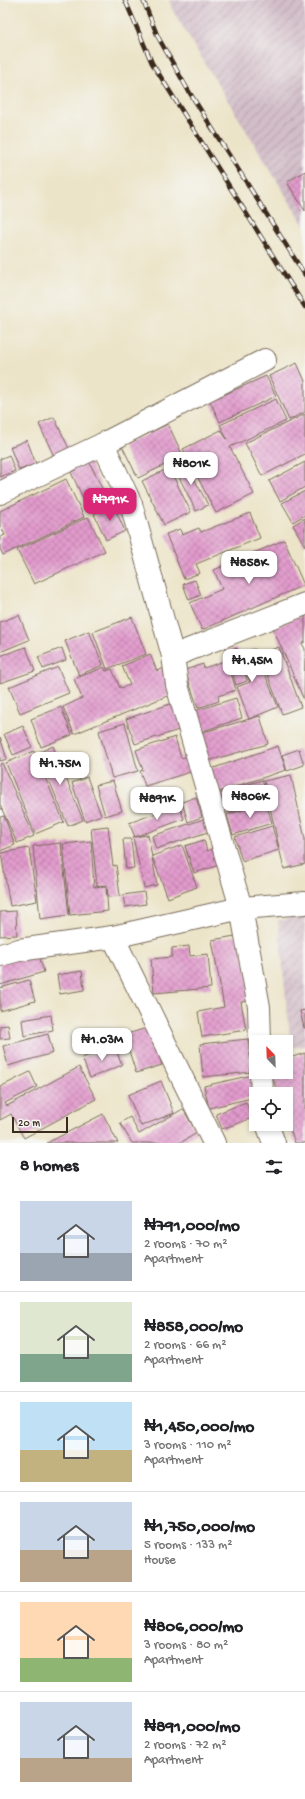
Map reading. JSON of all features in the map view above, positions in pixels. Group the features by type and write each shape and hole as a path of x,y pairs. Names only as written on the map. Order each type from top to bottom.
{"street":[{"path":"0,493 103,444 265,360"},
{"path":"103,444 131,504 173,656 177,685 241,908 259,1007 260,1035"},
{"path":"173,656 305,604"},
{"path":"0,955 18,950 113,937 241,908 305,903"},
{"path":"113,937 214,1143"},
{"path":"270,1131 274,1143"}],"shaded area":[{"path":"169,0 305,0 305,227 173,11"},
{"path":"305,914 305,1046 293,1047 293,1035 290,1035 278,921"}],"building":[{"path":"305,171 305,211 287,182"},
{"path":"297,363 305,381 305,412 289,420 269,376"},
{"path":"266,376 276,396 220,422 210,401"},
{"path":"276,399 286,421 230,447 254,494 216,513 183,449 221,430 227,439 220,425"},
{"path":"305,414 305,454 262,476 245,443"},
{"path":"54,417 72,455 57,463 39,424"},
{"path":"168,424 183,456 138,478 122,446"},
{"path":"27,440 36,464 19,470 10,447"},
{"path":"9,455 15,471 0,477 0,459"},
{"path":"88,459 108,501 89,511 69,468"},
{"path":"185,461 208,505 196,511 174,467"},
{"path":"305,462 305,487 280,501 269,481"},
{"path":"169,468 191,512 164,525 142,481"},
{"path":"66,479 84,517 3,555 0,549 0,537 5,535 0,525 0,511"},
{"path":"305,491 305,515 293,522 282,503"},
{"path":"113,505 125,531 106,540 94,514"},
{"path":"250,513 260,538 196,564 200,573 184,579 166,534 180,529 182,535 199,528 201,532"},
{"path":"88,517 105,551 34,584 17,550"},
{"path":"305,518 305,546 293,525"},
{"path":"284,540 304,585 202,630 190,603 222,589 214,570"},
{"path":"195,580 201,595 189,600 183,584"},
{"path":"305,614 305,642 302,643 305,649 304,700 273,628"},
{"path":"19,615 29,640 0,652 0,622"},
{"path":"132,617 146,654 107,669 93,632"},
{"path":"89,631 103,665 79,675 65,641"},
{"path":"26,647 35,671 0,683 0,656"},
{"path":"279,647 301,707 282,714 260,654"},
{"path":"62,648 66,660 43,669 38,657"},
{"path":"237,648 239,655 255,649 278,707 249,719 237,687 250,682 241,660 247,681 236,685 226,651"},
{"path":"150,654 157,671 167,667 172,694 74,734 63,707 82,698 74,679 104,667 106,671 112,669 120,688 130,685 122,666"},
{"path":"227,660 236,690 218,696 219,701 198,708 185,670 203,664 204,668"},
{"path":"58,667 69,693 20,713 9,687"},
{"path":"236,698 242,718 194,734 188,713"},
{"path":"176,702 185,728 135,744 126,719"},
{"path":"61,707 72,735 41,747 31,719"},
{"path":"260,716 268,744 201,763 193,735"},
{"path":"125,723 138,771 112,778 99,731"},
{"path":"23,726 32,747 13,755 4,734"},
{"path":"0,737 7,759 0,761"},
{"path":"175,737 181,758 195,754 200,769 145,786 140,771 143,770 136,750"},
{"path":"53,746 83,820 68,826 38,753"},
{"path":"278,746 286,770 216,793 208,770"},
{"path":"299,749 304,765 287,771 282,755"},
{"path":"34,751 64,822 35,834 6,763"},
{"path":"2,763 34,836 17,843 0,805 0,764"},
{"path":"291,775 305,839 305,864 284,869 264,781"},
{"path":"87,777 101,815 85,821 72,783"},
{"path":"262,780 268,800 224,814 218,794"},
{"path":"113,781 122,811 105,816 96,785"},
{"path":"196,797 202,817 188,822 182,802"},
{"path":"266,802 272,823 233,835 227,815"},
{"path":"179,805 184,819 135,837 129,823"},
{"path":"4,816 15,845 0,851 0,817"},
{"path":"210,817 214,830 156,849 152,836"},
{"path":"108,826 113,866 116,865 120,896 108,897 107,885 97,886 91,828"},
{"path":"272,826 279,850 242,861 235,837"},
{"path":"148,835 157,885 144,888 133,837"},
{"path":"123,839 131,839 134,868 126,869"},
{"path":"204,840 207,851 220,846 226,863 194,873 185,846"},
{"path":"91,841 94,887 106,886 108,911 70,915 63,844"},
{"path":"61,843 69,915 40,919 33,846"},
{"path":"182,845 197,887 168,898 152,856"},
{"path":"29,848 37,901 10,906 1,853"},
{"path":"144,892 146,904 125,907 123,895"},
{"path":"16,911 17,935 0,936 0,912"},
{"path":"241,935 252,1000 241,1002 246,1030 202,1037 198,1012 224,1007 212,940"},
{"path":"189,946 190,956 208,954 211,988 154,993 151,959 172,957 172,948"},
{"path":"38,952 44,972 0,985 0,963"},
{"path":"82,971 84,990 60,994 57,975"},
{"path":"29,980 35,1001 0,1011 0,988"},
{"path":"305,1010 305,1028 304,1028 300,1011"},
{"path":"51,1015 53,1030 24,1036 22,1020"},
{"path":"8,1025 10,1038 0,1039 0,1026"},
{"path":"150,1027 162,1065 136,1073 124,1035"},
{"path":"48,1034 53,1053 8,1066 3,1046"},
{"path":"248,1039 249,1072 203,1077 200,1044"},
{"path":"114,1045 122,1065 90,1078 82,1058"},
{"path":"305,1053 305,1143 295,1143 291,1131 293,1131 293,1087 276,1087 273,1079 293,1079 293,1057"},
{"path":"79,1067 96,1099 24,1138 11,1114 0,1120 0,1087 30,1072 37,1087 5,1103 7,1106"},
{"path":"249,1076 249,1079 253,1079 254,1087 249,1087 249,1099 209,1108 204,1086"},
{"path":"161,1081 174,1113 141,1126 128,1095"},
{"path":"246,1102 249,1110 249,1119 222,1129 216,1114"},
{"path":"183,1109 197,1133 180,1143 132,1143 120,1123 130,1117 139,1134"},
{"path":"103,1114 118,1143 47,1143"}],"railway":[{"path":"125,0 152,63 305,307"},
{"path":"143,0 158,37 188,90 305,275"}]}
